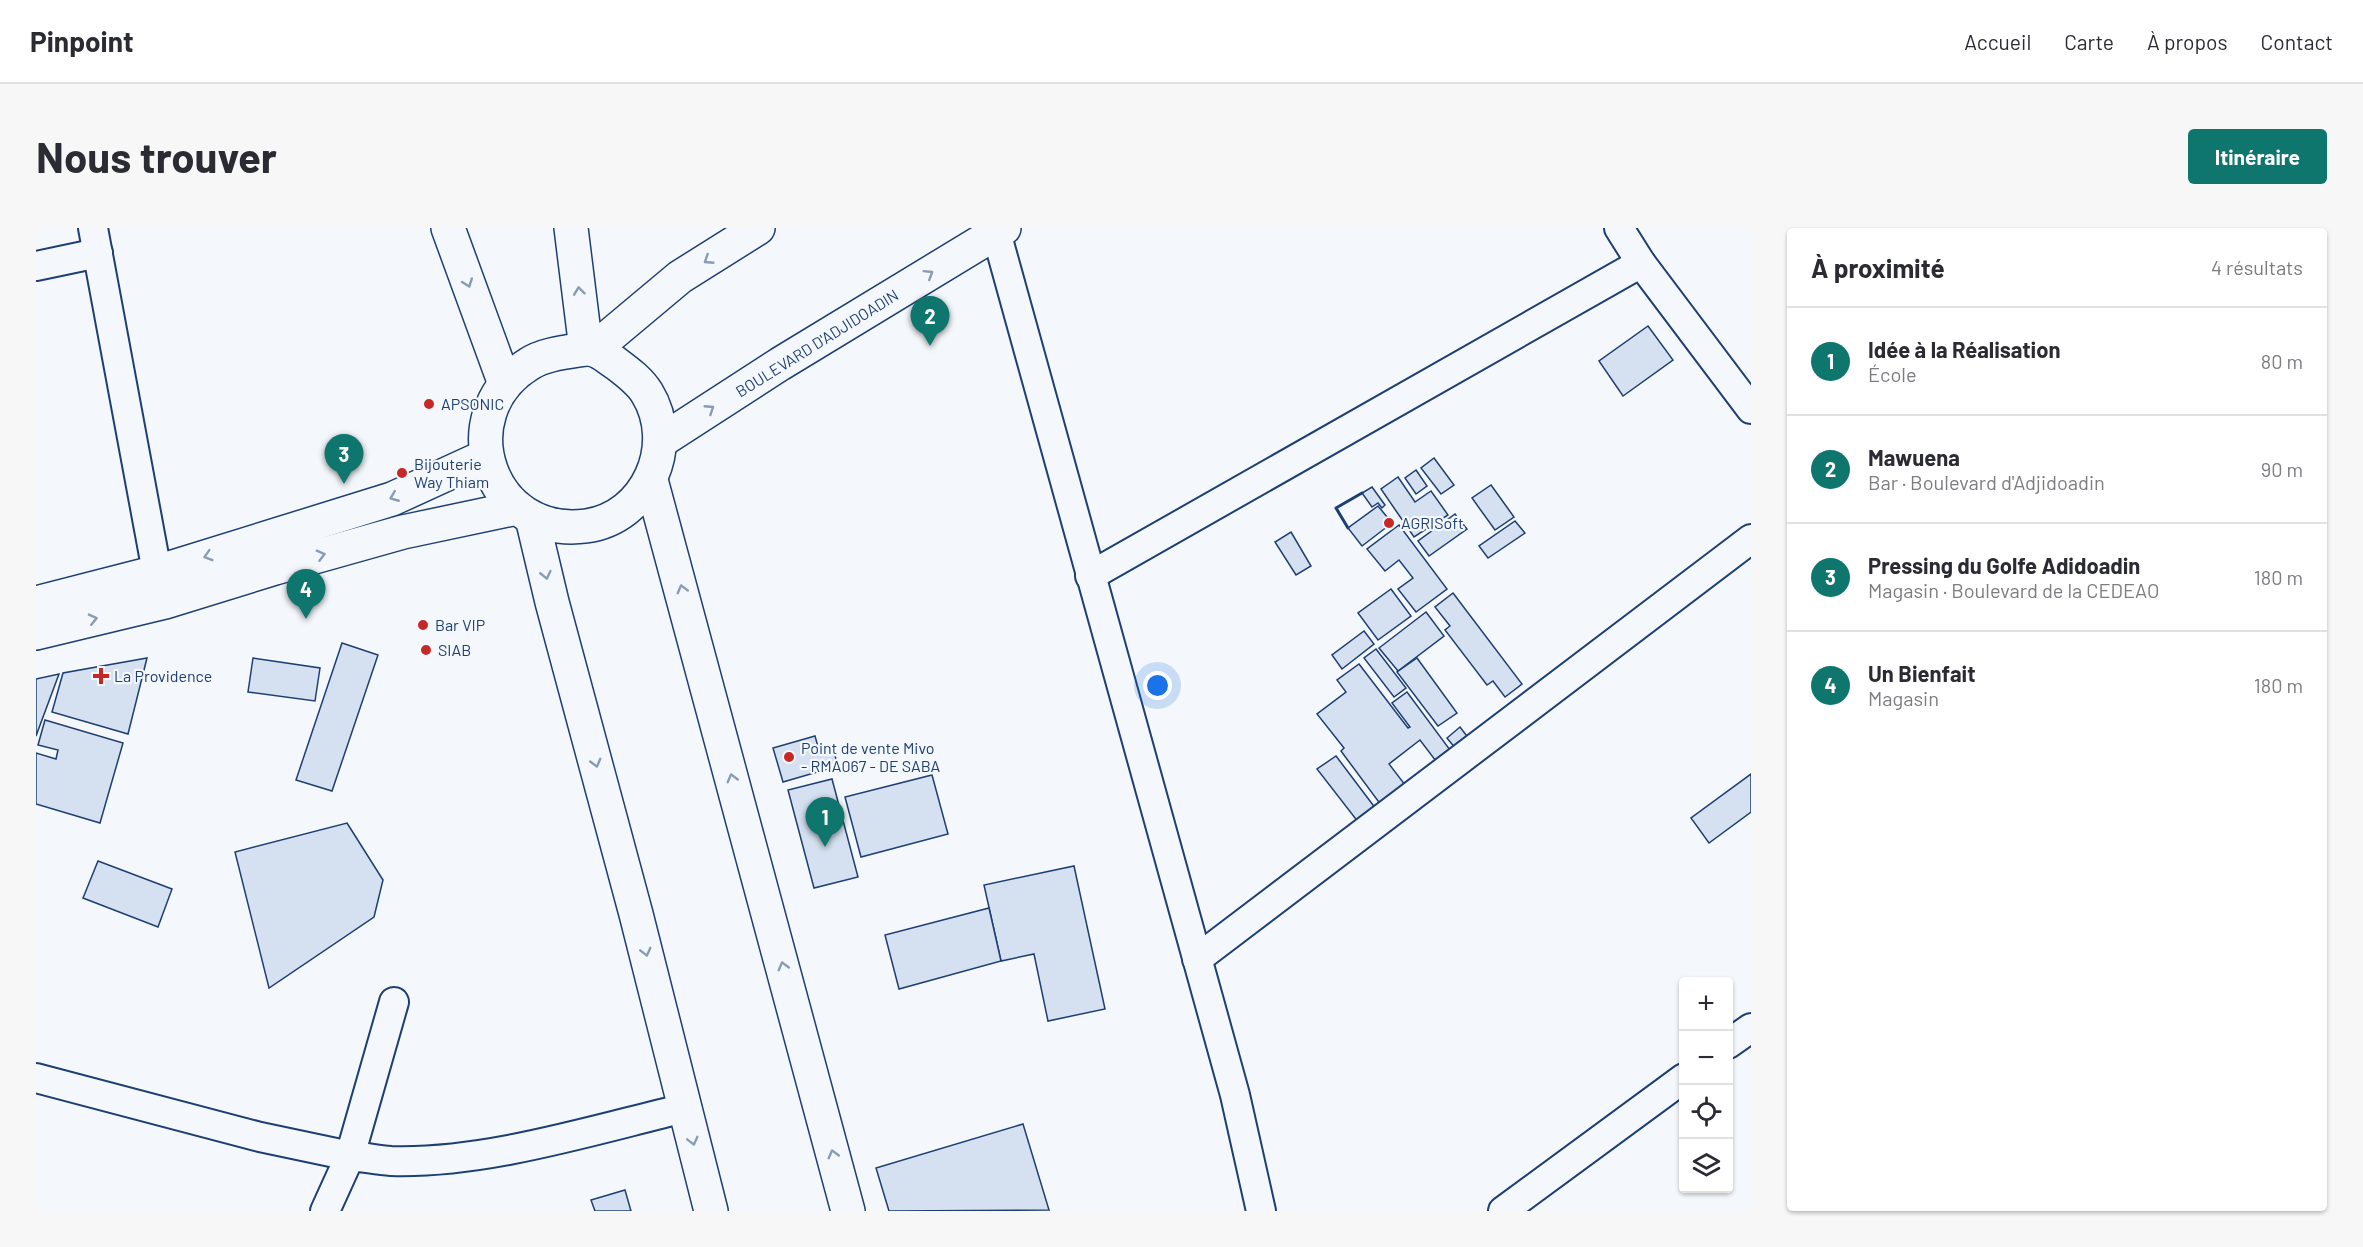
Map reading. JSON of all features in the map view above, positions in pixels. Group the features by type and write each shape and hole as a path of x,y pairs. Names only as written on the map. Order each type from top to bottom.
{"main road":[{"path":"448,228 505,384"},
{"path":"571,228 590,349 630,374 647,393 657,416 660,441 658,461 651,480 634,502 604,521 586,526 558,526 524,513 503,493 492,475 486,456 485,430 491,405 505,384 529,363 560,353 590,349 681,277 758,228"},
{"name":"BOULEVARD D'ADJIDOADIN","path":"660,441 780,364 1000,230"},
{"path":"36,603 157,572 392,499 486,456"},
{"path":"651,480 848,1211"},
{"path":"36,633 165,602 403,532 524,513"},
{"path":"524,513 552,602 636,914 711,1211"}],"street":[{"path":"1620,228 1641,263 1751,409"},
{"path":"1000,230 1090,576 1235,1095 1261,1211"},
{"path":"36,266 95,240 157,572"},
{"path":"1090,576 1641,263"},
{"path":"1197,959 1751,539"},
{"path":"325,1211 350,1156 393,1002"},
{"path":"1733,1041 1751,1028"},
{"path":"36,1078 260,1137 350,1156 390,1161 422,1160 516,1148 685,1108"},
{"path":"1503,1211 1679,1081"}],"building":[{"path":"1648,326 1673,360 1623,396 1599,361"},
{"path":"1434,458 1454,485 1441,494 1421,468"},
{"path":"1416,470 1427,486 1416,494 1405,478"},
{"path":"1398,477 1415,502 1431,491 1448,515 1414,537 1381,489"},
{"path":"1491,485 1514,517 1495,530 1472,498"},
{"path":"1372,487 1385,505 1382,508 1378,503 1372,507 1362,493"},
{"path":"1378,506 1392,523 1362,546 1348,528"},
{"path":"1455,514 1467,529 1429,556 1418,541"},
{"path":"1515,521 1525,533 1488,558 1479,546"},
{"path":"1399,525 1447,589 1416,612 1398,589 1413,578 1399,560 1385,571 1367,549"},
{"path":"1291,532 1311,566 1296,575 1275,542"},
{"path":"1391,589 1411,616 1378,640 1358,613"},
{"path":"1453,593 1522,684 1505,697 1493,681 1487,685 1445,630 1450,626 1435,607"},
{"path":"1426,612 1444,636 1398,671 1379,648"},
{"path":"1364,631 1374,644 1342,669 1332,655"},
{"path":"342,643 378,655 332,791 296,780"},
{"path":"1376,649 1406,688 1394,697 1364,658"},
{"path":"147,658 128,734 52,712 63,673"},
{"path":"253,658 320,668 315,701 248,692"},
{"path":"1417,658 1457,713 1438,726 1397,672"},
{"path":"1359,664 1408,728 1410,727 1392,703 1407,692 1456,758 1442,769 1420,740 1389,764 1409,790 1384,809 1341,751 1344,748 1317,714 1346,692 1337,680"},
{"path":"59,674 36,736 36,679"},
{"path":"45,720 123,743 100,823 36,804 36,753 56,759 58,750 38,745"},
{"path":"1460,727 1473,744 1460,754 1447,738"},
{"path":"815,736 820,754 833,749 838,766 783,782 773,748"},
{"path":"1336,756 1379,813 1362,827 1317,769"},
{"path":"1751,774 1751,812 1709,843 1691,818"},
{"path":"932,775 948,834 861,857 845,797"},
{"path":"832,779 858,877 814,888 788,790"},
{"path":"347,823 383,880 374,917 269,988 235,852"},
{"path":"98,861 172,889 158,927 83,898"},
{"path":"1074,866 1105,1009 1048,1021 1034,954 1001,961 984,885"},
{"path":"989,908 1001,961 899,989 885,935"},
{"path":"1023,1124 1049,1210 889,1211 876,1168"},
{"path":"625,1190 631,1211 595,1211 591,1200"}],"wall":[{"path":"1348,528 1336,508 1362,493"}],"place":[{"name":"Mawuena","path":"930,346"},
{"name":"APSONIC","path":"429,404"},
{"name":"Bijouterie Way Thiam","path":"402,473"},
{"name":"Pressing du Golfe Adidoadin","path":"344,484"},
{"name":"AGRISoft","path":"1389,523"},
{"name":"Un Bienfait","path":"306,619"},
{"name":"Bar VIP","path":"423,625"},
{"name":"SIAB","path":"426,650"},
{"name":"La Providence","path":"101,676"},
{"name":"Point de vente Mivo - RMA067 - DE SABA","path":"789,757"},
{"name":"Idée à la Réalisation","path":"825,847"}]}
